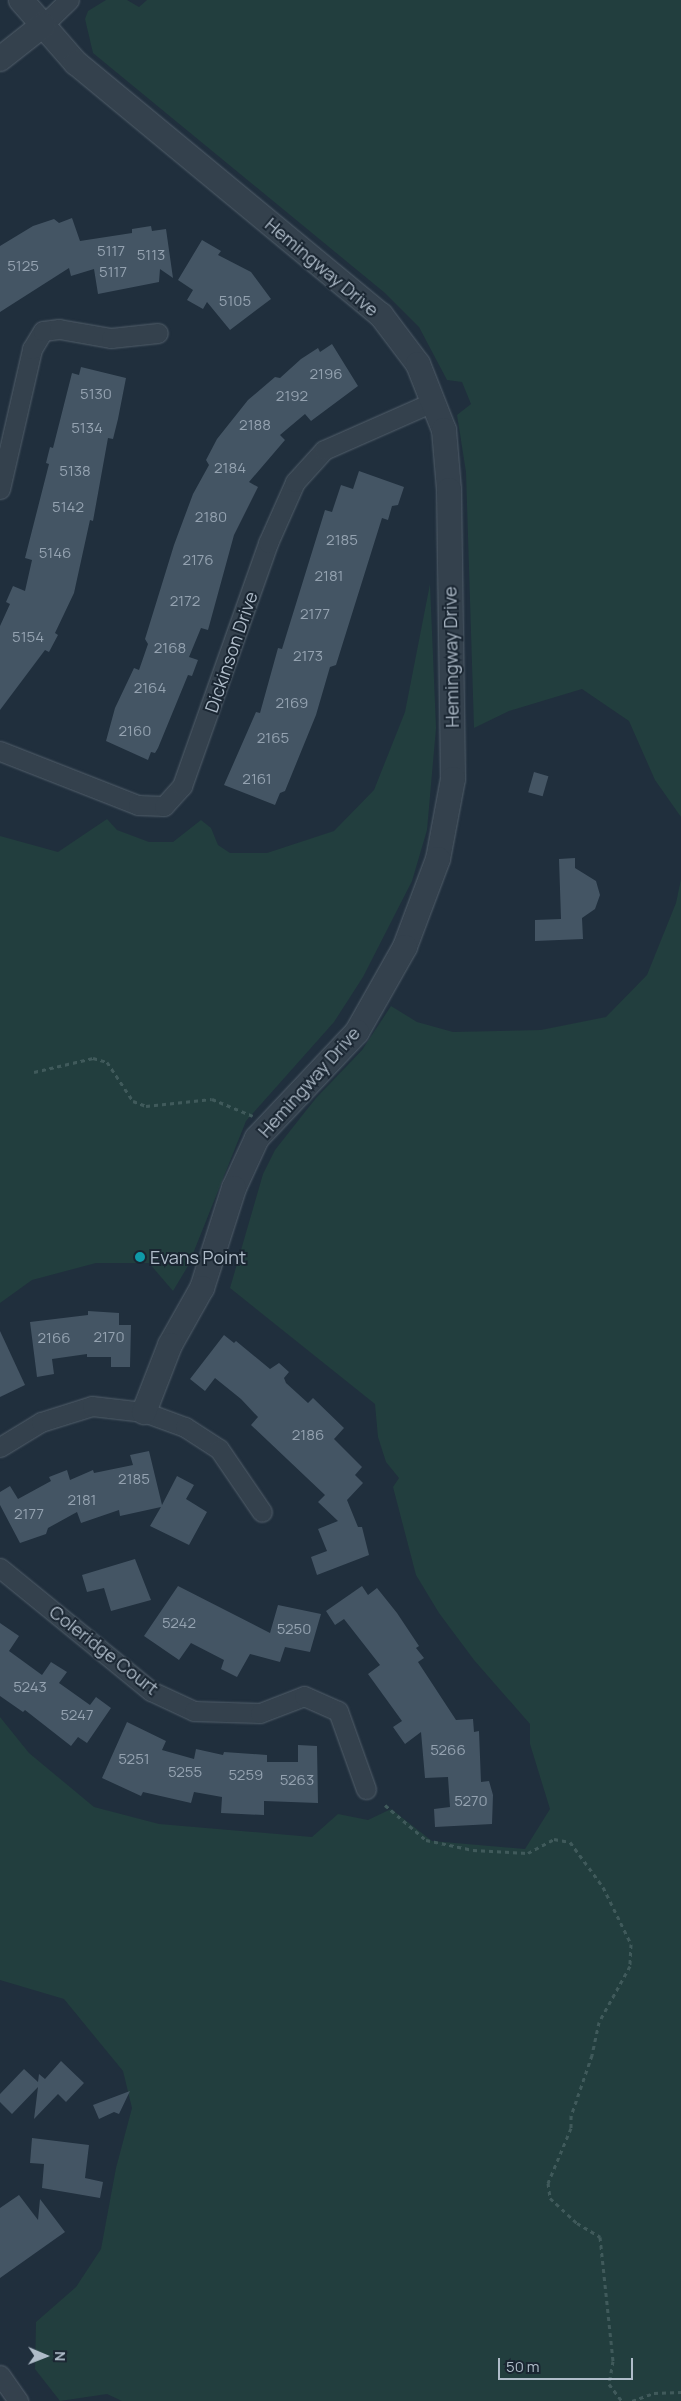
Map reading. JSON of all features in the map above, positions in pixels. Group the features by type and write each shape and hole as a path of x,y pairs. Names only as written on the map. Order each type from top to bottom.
{"street":[{"name":"Hemingway Drive","path":"22,0 76,63 381,315 418,364 444,430 448,490 453,779 438,859 405,947 357,1032 257,1138 234,1188 202,1288 170,1345 144,1412"},
{"path":"0,59 43,25 68,0"},
{"path":"0,489 32,349 43,331 59,329 111,338 158,333"},
{"name":"Dickinson Drive","path":"0,751 138,806 164,806 182,786 268,543 295,482 324,450 433,402"},
{"path":"0,1447 41,1422 92,1406 144,1412 185,1427 219,1450 262,1512"},
{"name":"Coleridge Court","path":"0,1568 151,1691 194,1712 260,1713 304,1696 338,1711 366,1789"},
{"path":"0,2375 18,2401"}],"path":[{"path":"34,1072 93,1058 106,1062 133,1101 146,1106 212,1099 253,1116"},
{"path":"385,1804 426,1840 473,1850 528,1853 554,1839 570,1842 602,1887 631,1944 630,1966 599,2022 592,2055 571,2116 572,2128 548,2183 550,2198 577,2223 600,2237 613,2361 609,2384 622,2401"},
{"path":"632,2401 654,2393 681,2392"}],"green space":[{"path":"106,0 127,0 139,7 147,0 681,0 681,817 655,780 629,721 582,689 509,711 474,728 466,472 457,415 471,404 462,382 447,380 419,327 385,293 93,53 85,19 88,11"},
{"path":"430,584 436,728 427,830 412,881 363,977 334,1022 246,1121 188,1266 173,1291 149,1263 96,1263 32,1280 0,1303 0,836 58,852 107,819 117,830 149,842 173,842 201,820 211,828 218,845 230,853 267,853 334,831 374,790 405,712"},
{"path":"681,879 681,2401 122,2401 107,2394 60,2401 35,2369 36,2322 76,2287 101,2249 116,2168 132,2108 123,2071 64,1999 0,1980 0,1717 29,1753 94,1807 159,1824 312,1837 338,1814 368,1820 391,1809 432,1841 525,1849 550,1809 530,1744 530,1724 474,1660 439,1613 416,1575 393,1487 399,1478 386,1462 378,1437 375,1404 230,1288 263,1174 275,1150 316,1098 362,1050 391,1006 417,1022 453,1032 541,1030 606,1017 647,975 676,903"}],"building":[{"path":"72,218 80,241 132,233 132,229 151,226 152,231 166,229 173,278 160,269 159,282 98,294 94,269 71,276 69,268 0,312 0,246 33,226 54,219 59,223"},
{"path":"202,240 221,251 218,255 251,272 271,299 230,330 207,302 203,309 187,300 193,290 178,280"},
{"path":"332,344 358,386 311,421 305,414 280,435 285,440 249,482 258,487 234,535 208,630 201,628 189,657 198,660 192,676 188,675 158,748 155,753 151,752 148,760 106,741 115,708 134,668 139,670 148,644 145,639 174,545 193,494 209,465 206,460 217,439 248,400 275,377 280,378 301,359 318,348 320,352"},
{"path":"81,367 126,378 118,419 113,439 108,438 93,521 90,520 74,593 55,633 58,635 49,652 45,650 0,710 0,626 10,604 6,602 13,586 25,591 32,560 25,558 49,464 46,463 50,447 53,448 72,373 79,375"},
{"path":"359,471 404,487 398,505 392,506 388,520 382,518 336,665 330,667 316,715 285,791 280,793 275,805 224,785 256,712 260,713 278,648 282,649 325,510 332,512 341,485 353,489"},
{"path":"534,772 548,776 543,796 528,792"},
{"path":"575,858 575,868 596,881 600,895 595,909 582,918 583,939 535,941 535,920 561,919 559,859"},
{"path":"88,1311 119,1313 119,1325 131,1325 130,1367 111,1367 111,1357 87,1357 87,1354 52,1359 54,1374 37,1377 30,1322 88,1315"},
{"path":"0,1331 25,1385 0,1397"},
{"path":"224,1335 234,1343 236,1341 270,1369 279,1363 289,1372 284,1378 286,1383 308,1403 313,1398 344,1428 334,1439 362,1467 355,1475 363,1483 347,1500 358,1527 362,1527 369,1555 317,1575 311,1557 327,1551 318,1529 338,1521 318,1502 325,1495 251,1425 258,1417 241,1399 215,1378 205,1391 190,1379"},
{"path":"149,1451 162,1505 177,1476 194,1485 186,1499 207,1512 189,1545 150,1526 161,1507 120,1516 119,1510 81,1523 77,1512 48,1528 46,1534 20,1543 0,1505 0,1492 10,1486 18,1499 51,1481 49,1477 67,1470 70,1480 93,1470 94,1473 133,1465 130,1455"},
{"path":"135,1559 151,1600 111,1611 104,1588 87,1592 82,1575"},
{"path":"178,1586 270,1633 278,1605 321,1614 310,1652 285,1647 280,1662 250,1654 237,1677 221,1669 224,1660 191,1643 179,1660 144,1636"},
{"path":"362,1586 368,1595 377,1588 397,1613 419,1646 416,1648 424,1658 418,1662 456,1720 473,1719 474,1732 479,1731 481,1782 489,1781 493,1795 492,1824 435,1827 434,1809 450,1807 448,1777 425,1778 421,1732 405,1744 393,1727 402,1721 368,1674 380,1665 344,1619 335,1625 326,1611"},
{"path":"0,1623 19,1636 9,1651 42,1675 51,1662 67,1672 59,1683 90,1705 96,1697 111,1708 87,1743 78,1737 71,1746 25,1710 23,1712 0,1696"},
{"path":"127,1722 166,1741 162,1750 194,1759 196,1749 223,1755 224,1752 267,1755 267,1762 298,1762 298,1745 317,1746 318,1803 264,1801 264,1815 221,1813 222,1797 194,1792 191,1803 143,1792 141,1796 102,1778"},
{"path":"61,2061 84,2083 66,2102 58,2094 34,2119 38,2087 12,2114 0,2102 0,2094 24,2069 38,2082 39,2074 45,2079"},
{"path":"130,2091 119,2114 114,2112 99,2119 93,2105"},
{"path":"32,2138 89,2145 85,2178 103,2182 100,2198 42,2188 44,2164 30,2163"},
{"path":"19,2195 38,2220 40,2199 65,2232 0,2278 0,2208"}],"place":[{"name":"Evans Point","path":"140,1257"}]}
